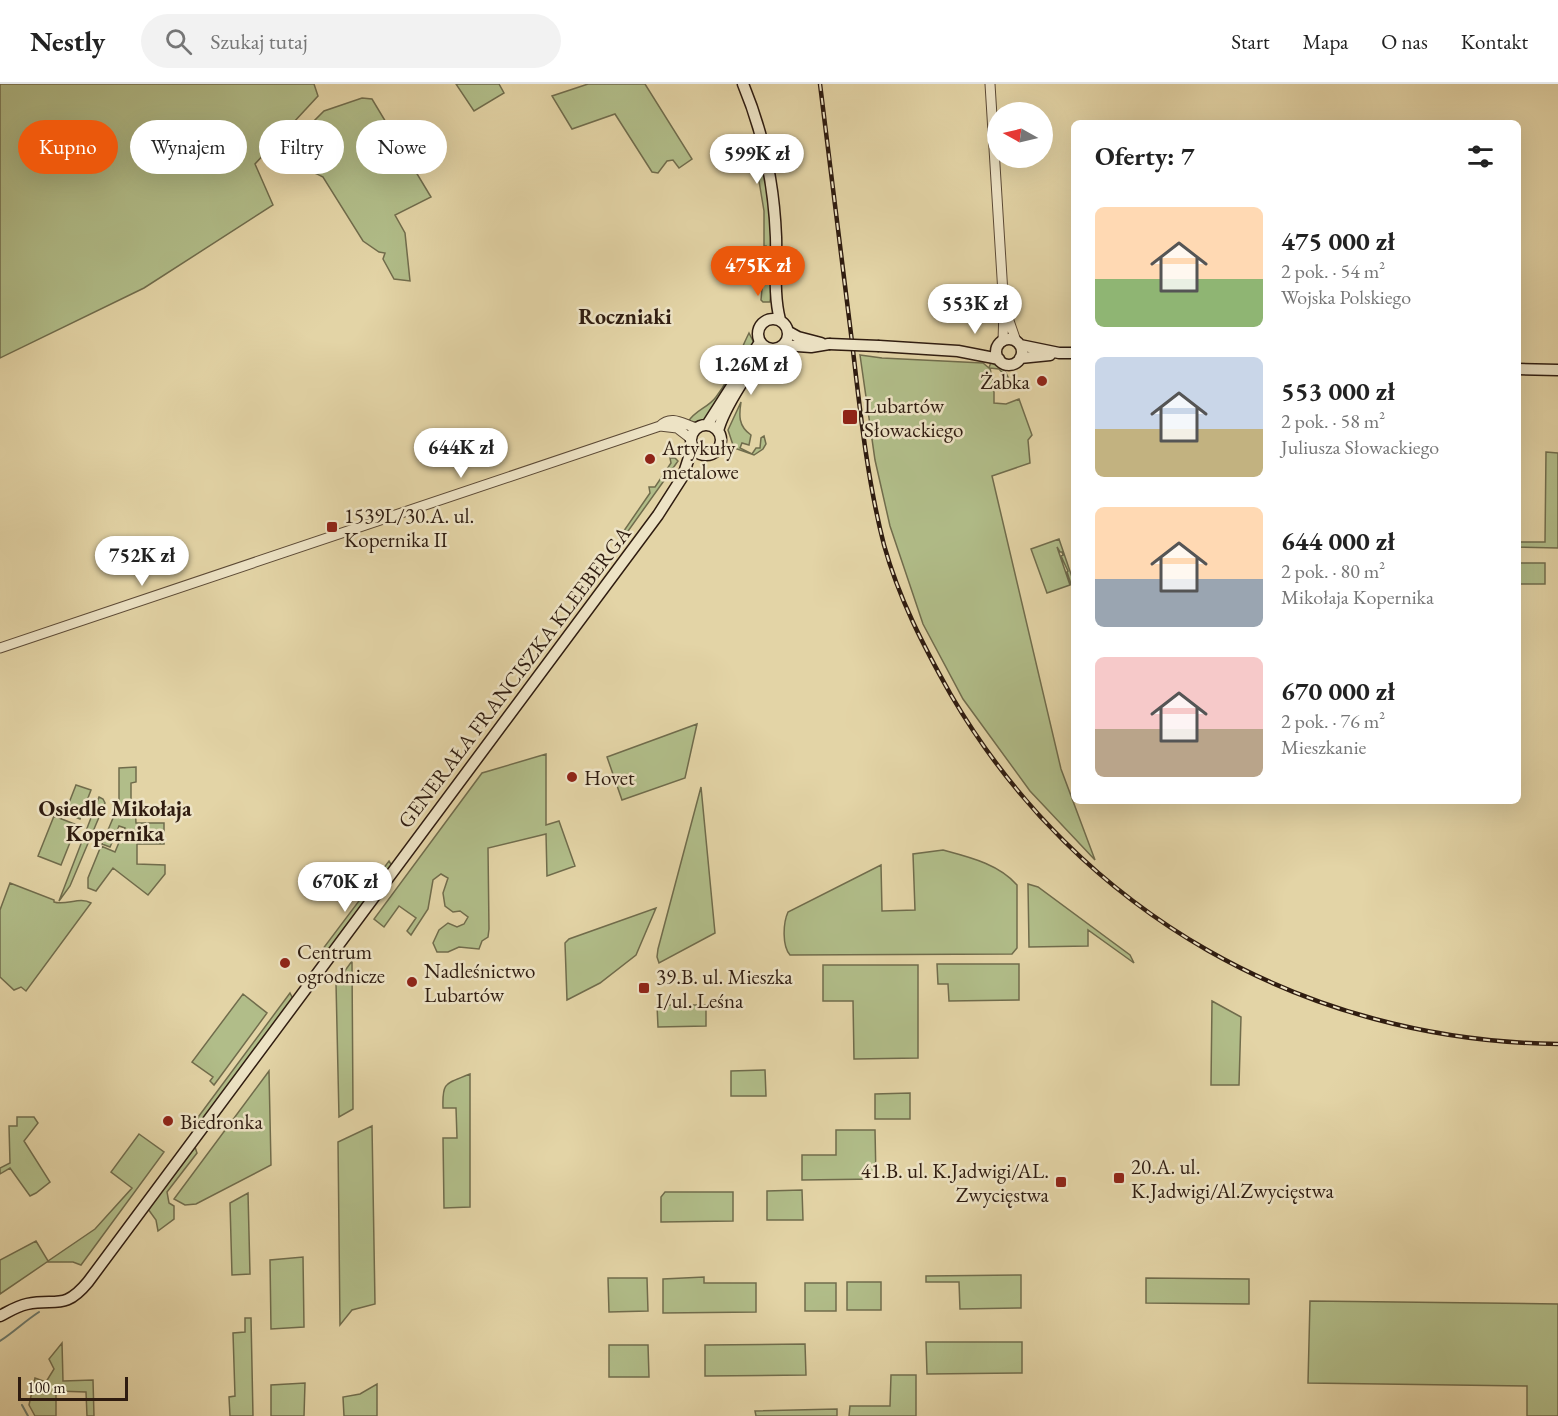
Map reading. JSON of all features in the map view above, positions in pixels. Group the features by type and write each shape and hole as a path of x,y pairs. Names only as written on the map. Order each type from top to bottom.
{"main road":[{"path":"743,84 760,133 771,182 776,237 775,319"},
{"path":"827,344 811,347 784,345 771,349 759,358 723,415 718,431 721,441 717,450 710,455 703,456 691,443 760,342 758,330 763,322 775,319 786,325 789,332 798,337 827,344 958,351 999,359 1009,364 1015,363 1020,358 1022,352 1018,343"},
{"path":"784,345 789,332"},
{"path":"958,351 984,349 1010,339 1018,343 1071,353"},
{"path":"760,342 771,349"},
{"path":"999,359 997,350 1001,343"},
{"path":"1020,358 1047,356 1059,352"},
{"path":"1521,369 1558,370"},
{"path":"702,426 718,431"},
{"name":"GENERAŁA FRANCISZKA KLEEBERGA","path":"0,1316 28,1304 54,1304 79,1294 645,531 683,476 691,443"},
{"name":"GENERAŁA FRANCISZKA KLEEBERGA","path":"683,476 703,456"}],"street":[{"path":"990,84 1004,310 1001,343"},
{"path":"1004,310 1018,343"},
{"path":"0,648 660,426 664,422 674,420 702,426"},
{"path":"660,426 677,429 691,443"}],"green space":[{"path":"0,84 314,84 318,96 296,120 259,120 259,160 255,164 273,205 144,288 0,358"},
{"path":"456,84 499,84 504,93 474,111"},
{"path":"588,84 645,84 692,159 679,168 673,160 667,161 658,173 652,172 615,114 572,129 552,96"},
{"path":"362,98 372,99 385,120 356,120 356,174 417,174 431,197 395,215 405,233 410,281 394,279 383,259 385,253 379,252 363,241 323,177 316,174 344,174 344,120 315,120 324,111"},
{"path":"762,158 772,230 773,266 770,302 761,300 766,246 764,246 764,211 756,163"},
{"path":"749,333 754,343 706,419 695,423 688,422 713,401 721,390"},
{"path":"860,355 983,363 989,368 991,362 1005,371 1009,379 999,369 990,368 994,403 1006,404 1019,399 1032,435 1028,440 1030,463 992,476 1061,769 1071,796 1071,804 1074,804 1095,860 1030,791 963,699 923,624 890,526 875,460"},
{"path":"741,402 742,424 751,435 749,445 742,443 740,448 752,454 756,448 760,448 761,438 764,436 766,444 754,455 734,448 728,430"},
{"path":"1546,452 1558,453 1558,548 1521,547 1521,542 1545,542"},
{"path":"670,458 678,461 621,541 619,538 650,493 649,487 655,487 671,463"},
{"path":"1059,539 1071,574 1071,584 1061,556 1062,552 1057,547 1070,585 1047,593 1031,549"},
{"path":"1521,563 1545,563 1545,584 1521,584"},
{"path":"697,724 685,778 622,800 607,757"},
{"path":"546,754 546,825 559,821 575,866 547,876 546,834 488,848 489,929 488,937 482,941 479,949 459,947 448,952 437,952 433,943 439,930 448,923 457,927 464,924 468,917 460,911 453,912 445,906 443,893 448,878 441,874 433,880 428,909 411,935 407,931 416,918 399,906 384,927 374,919 482,773"},
{"path":"136,767 136,782 131,783 131,802 135,803 136,823 164,823 164,844 137,844 137,864 165,865 165,874 148,895 113,868 96,891 88,888 88,878 101,846 115,852 125,828 119,826 110,847 102,844 119,804 119,768"},
{"path":"76,785 91,790 80,819 65,813"},
{"path":"701,787 715,933 659,963 658,949"},
{"path":"99,797 105,803 70,886 59,901"},
{"path":"54,816 77,825 61,865 38,856"},
{"path":"943,850 993,867 1017,885 1017,948 1012,954 790,955 787,951 784,934 788,912 881,865 882,911 915,910 913,854"},
{"path":"389,861 392,866 339,935 323,960 316,958"},
{"path":"10,883 54,900 54,902 82,900 91,903 26,991 21,987 14,990 0,977 0,910"},
{"path":"1028,884 1038,887 1130,955 1134,963 1088,930 1088,946 1029,947"},
{"path":"656,908 636,955 600,983 567,1000 565,943 569,939"},
{"path":"352,961 353,1109 339,1117 336,983"},
{"path":"937,964 1019,964 1019,1000 949,1001 948,984 938,984"},
{"path":"823,965 918,965 918,1058 854,1059 853,1001 823,1001"},
{"path":"290,993 293,999 203,1121 196,1120"},
{"path":"243,994 267,1013 214,1085 210,1081 213,1077 192,1062"},
{"path":"1212,1001 1241,1017 1239,1085 1211,1085"},
{"path":"657,1005 706,1005 706,1026 658,1027"},
{"path":"765,1070 766,1096 731,1096 731,1071"},
{"path":"269,1071 271,1165 196,1204 185,1205 174,1199"},
{"path":"470,1074 470,1207 444,1208 443,1138 457,1138 456,1108 443,1108 443,1093 451,1082"},
{"path":"910,1093 910,1119 875,1119 875,1094"},
{"path":"17,1117 34,1117 38,1123 24,1141 50,1182 30,1196 10,1168 0,1174 0,1168 10,1163 9,1126 17,1126"},
{"path":"372,1126 375,1304 352,1310 340,1325 338,1142"},
{"path":"836,1130 875,1130 876,1179 802,1180 802,1155 836,1155"},
{"path":"139,1134 164,1152 81,1265 73,1262 47,1262 0,1294 0,1260 36,1241 48,1261 95,1229 132,1188 111,1172"},
{"path":"195,1147 197,1153 167,1192 169,1203 174,1206 174,1219 158,1231 156,1220 148,1209"},
{"path":"802,1190 803,1220 767,1220 767,1191"},
{"path":"665,1192 733,1192 733,1221 661,1222 661,1197"},
{"path":"248,1193 250,1274 232,1275 230,1203"},
{"path":"303,1257 304,1327 271,1329 270,1260"},
{"path":"1021,1275 1021,1308 960,1309 959,1282 926,1282 926,1276"},
{"path":"704,1277 704,1283 756,1283 756,1312 663,1313 663,1279"},
{"path":"608,1278 647,1278 648,1311 609,1312"},
{"path":"1146,1278 1249,1279 1249,1304 1146,1303"},
{"path":"847,1282 881,1282 881,1310 847,1310"},
{"path":"805,1283 836,1283 836,1311 805,1311"},
{"path":"1310,1301 1558,1304 1558,1416 1527,1416 1527,1386 1308,1383"},
{"path":"245,1318 251,1318 253,1416 230,1416 229,1397 235,1396 233,1333 245,1332"},
{"path":"926,1342 1022,1342 1022,1373 927,1374"},
{"path":"62,1343 63,1381 93,1380 94,1416 87,1416 86,1392 56,1391 56,1416 35,1416 29,1405 35,1378 46,1382 54,1369 49,1359"},
{"path":"805,1344 806,1375 705,1376 705,1345"},
{"path":"609,1345 648,1345 649,1377 609,1377"},
{"path":"891,1375 916,1375 916,1416 849,1416 850,1406 890,1406"},
{"path":"305,1383 304,1416 271,1416 271,1385"},
{"path":"377,1384 377,1416 344,1416 343,1397 360,1394"},
{"path":"837,1409 837,1416 756,1416 755,1411"}],"waterway":[{"path":"0,1341 39,1312"},
{"path":"22,1405 28,1416"}],"railway":[{"path":"820,84 865,444 884,545 905,604 931,659 951,695 1003,773 1064,842 1133,901 1208,951 1289,990 1375,1019 1465,1037 1558,1044"}],"place":[{"name":"Żabka","path":"1042,381"},
{"name":"Lubartów Słowackiego","path":"850,417"},
{"name":"Artykuły metalowe","path":"650,459"},
{"name":"1539L/30.A. ul. Kopernika II","path":"332,527"},
{"name":"Hovet","path":"572,777"},
{"name":"Centrum ogrodnicze","path":"285,963"},
{"name":"Nadleśnictwo Lubartów","path":"412,982"},
{"name":"39.B. ul. Mieszka I/ul. Leśna","path":"644,988"},
{"name":"Biedronka","path":"168,1121"},
{"name":"20.A. ul. K.Jadwigi/Al.Zwycięstwa","path":"1119,1178"},
{"name":"41.B. ul. K.Jadwigi/AL. Zwycięstwa","path":"1061,1182"}],"district":[{"name":"Roczniaki","path":"625,316"},
{"name":"Osiedle Mikołaja Kopernika","path":"115,820"}]}
